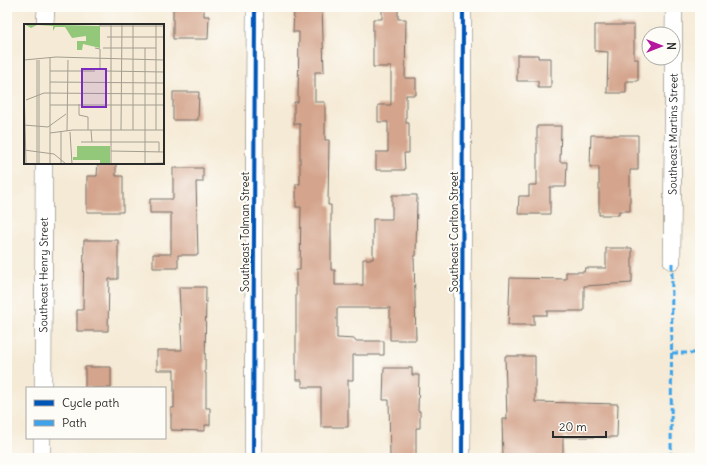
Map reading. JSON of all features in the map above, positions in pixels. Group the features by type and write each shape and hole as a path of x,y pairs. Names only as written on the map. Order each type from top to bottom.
{"street":[{"path":"45,24 46,7"},
{"name":"Southeast Tolman Street","path":"253,458 255,7"},
{"name":"Southeast Carlton Street","path":"462,458 463,7"},
{"name":"Southeast Martins Street","path":"672,261 674,7"},
{"name":"Southeast Henry Street","path":"43,387 44,164"},
{"path":"42,439 42,458"}],"building":[{"path":"177,7 204,7 204,16 209,16 208,39 173,39 173,9 177,9"},
{"path":"294,7 322,7 324,72 315,72 315,102 325,102 325,140 329,140 328,205 331,205 331,270 335,270 335,285 363,285 363,259 373,259 373,219 392,219 392,195 417,195 416,256 414,256 416,340 390,340 390,308 337,308 337,338 355,339 355,341 384,341 384,355 353,355 353,380 348,380 348,427 321,427 321,387 302,387 302,380 296,380 296,270 300,270 301,207 296,207 296,184 300,184 300,124 294,124 294,102 298,102 299,32 293,32"},
{"path":"382,7 398,7 398,19 406,19 405,78 416,78 416,95 406,95 406,123 409,123 409,153 404,153 405,170 376,170 376,152 388,152 388,122 378,122 378,105 391,105 391,67 373,67 373,19 382,19"},
{"path":"595,25 634,25 634,59 638,59 638,81 626,81 626,93 607,93 608,52 595,51"},
{"path":"517,55 538,55 538,58 551,58 551,88 538,88 538,81 517,81"},
{"path":"173,92 199,92 198,120 173,120"},
{"path":"537,126 561,126 560,162 567,162 566,187 550,187 550,214 518,214 519,196 529,196 529,185 537,185"},
{"path":"591,135 638,135 638,170 630,170 630,211 619,211 619,215 599,215 599,167 590,167"},
{"path":"98,164 116,164 116,176 123,176 123,212 87,212 87,176 97,176"},
{"path":"173,168 203,168 203,182 196,182 198,255 178,255 178,268 153,268 153,254 171,254 171,213 150,213 150,199 173,199"},
{"path":"84,240 118,240 118,279 109,279 108,331 77,331 77,310 83,310"},
{"path":"606,248 632,248 632,283 584,286 584,311 547,311 547,315 534,315 534,325 508,325 510,278 566,279 566,272 584,272 585,268 606,268"},
{"path":"179,287 206,287 206,408 210,408 210,425 205,425 205,431 171,430 171,408 174,408 174,370 157,370 157,350 182,350"},
{"path":"505,356 535,356 535,402 618,404 617,437 563,437 563,458 503,458 502,419 507,419"},
{"path":"85,367 111,367 111,387 85,387"},
{"path":"384,368 412,368 412,375 419,375 418,411 420,411 420,428 416,428 416,458 390,458 389,400 383,400"}],"marked path":[{"path":"671,458 672,261"},
{"path":"672,353 700,353"}],"cycle path":[{"path":"253,458 255,7"},
{"path":"462,458 463,7"}]}
